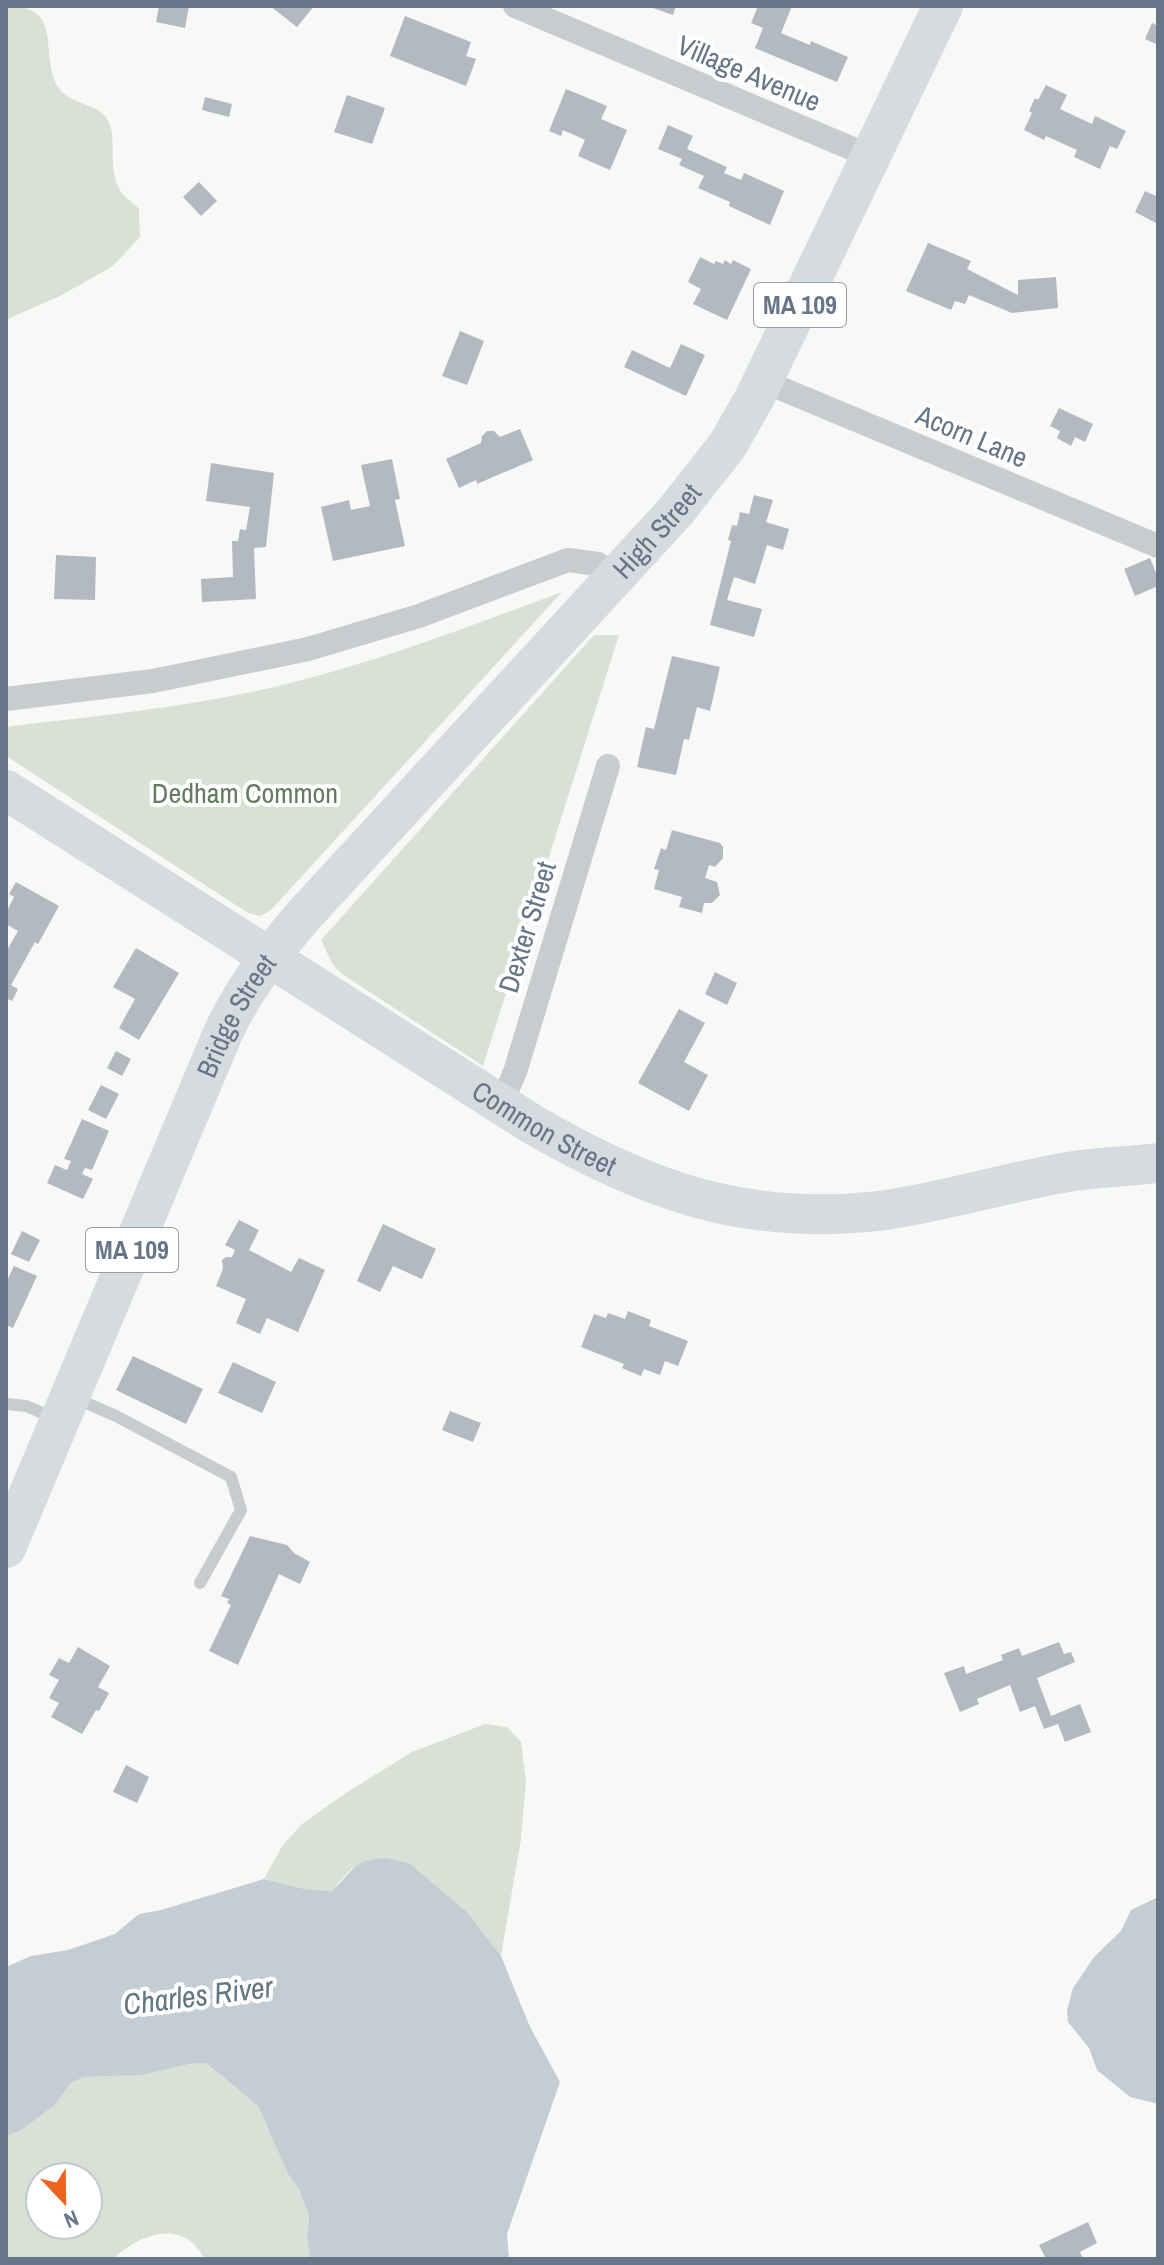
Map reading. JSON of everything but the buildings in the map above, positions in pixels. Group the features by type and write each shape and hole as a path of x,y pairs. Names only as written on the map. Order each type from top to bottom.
{"main road":[{"name":"High Street","path":"614,577 675,512 737,431 943,6"},
{"name":"Bridge Street","path":"6,1548 223,1033 244,992 269,957 614,577"},
{"name":"Common Street","path":"6,790 501,1104 588,1156 655,1186 712,1202 814,1214 877,1211 1064,1173 1158,1163"}],"street":[{"name":"Village Avenue","path":"515,6 872,157"},
{"name":"Acorn Lane","path":"763,381 1158,546"},
{"name":"High Street","path":"6,699 153,681 308,649 419,616 568,560 598,564 614,577"},
{"name":"Dexter Street","path":"501,1104 515,1072 608,766"}],"lane":[{"path":"6,1404 65,1408 116,1416 231,1477 241,1510 200,1583"}],"green space":[{"path":"6,6 25,8 37,14 44,22 52,73 58,87 70,98 94,108 107,118 112,132 115,179 122,192 139,209 140,237 113,266 6,322"},
{"name":"Dedham Common","path":"562,592 271,910 260,916 248,913 6,756 6,727 184,704 290,683 393,653"},
{"name":"Dedham Common","path":"594,635 619,635 483,1066 342,974 333,965 321,940"},
{"path":"485,1724 507,1727 521,1742 526,1782 521,1839 501,1956 467,1912 408,1863 353,1867 331,1891 305,1889 264,1879 282,1846 302,1824 346,1793 412,1752"},
{"path":"206,2063 258,2106 309,2216 307,2238 310,2259 204,2259 196,2246 185,2238 161,2234 136,2243 113,2259 6,2259 6,2137 23,2129 55,2105 71,2083 84,2077 142,2075"}],"water":[{"name":"Charles River","path":"385,1858 409,1863 467,1912 501,1956 530,2027 560,2082 507,2234 509,2259 310,2259 307,2238 309,2216 258,2106 206,2063 142,2075 84,2077 71,2083 55,2105 23,2129 6,2137 6,1967 31,1956 68,1950 115,1934 139,1914 264,1879 305,1889 331,1891 353,1868 364,1862"},
{"path":"1158,1897 1158,2104 1130,2097 1097,2070 1089,2048 1068,2022 1067,2010 1073,1988 1094,1957 1121,1931 1131,1910"}]}
